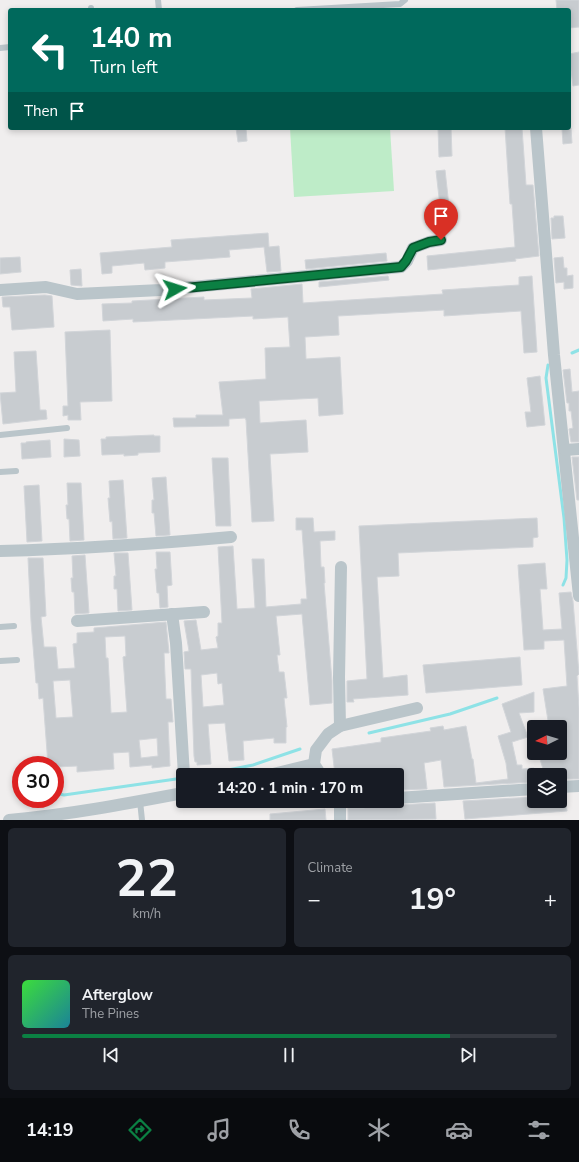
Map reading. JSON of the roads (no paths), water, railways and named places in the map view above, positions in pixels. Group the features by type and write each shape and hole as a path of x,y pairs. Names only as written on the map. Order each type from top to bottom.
{"street":[{"path":"536,130 554,355 579,596"},
{"path":"0,290 46,287 77,294 162,290 401,267 413,248 429,242 441,240"},
{"path":"564,450 579,449"},
{"path":"0,551 135,545 231,537"},
{"path":"340,726 339,677 341,567"},
{"path":"78,621 204,612"},
{"path":"172,614 176,643 184,768"},
{"path":"317,768 314,764 316,750 328,734 340,726 417,708"},
{"path":"298,768 314,764"},
{"path":"567,787 579,786"},
{"path":"404,798 527,789"},
{"path":"9,820 140,802 176,794"},
{"path":"340,808 340,820"}],"lane":[{"path":"331,8 400,4 405,0"},
{"path":"0,435 68,428"},
{"path":"0,472 16,471"},
{"path":"0,627 14,626"},
{"path":"0,661 17,660"},
{"path":"140,802 142,820"}],"waterway":[{"path":"572,353 579,350"},
{"path":"548,365 546,378 564,518 567,560 566,578 563,585"},
{"path":"369,733 450,714 497,698"},
{"path":"238,768 253,765 300,749"},
{"path":"64,795 176,779"}]}
